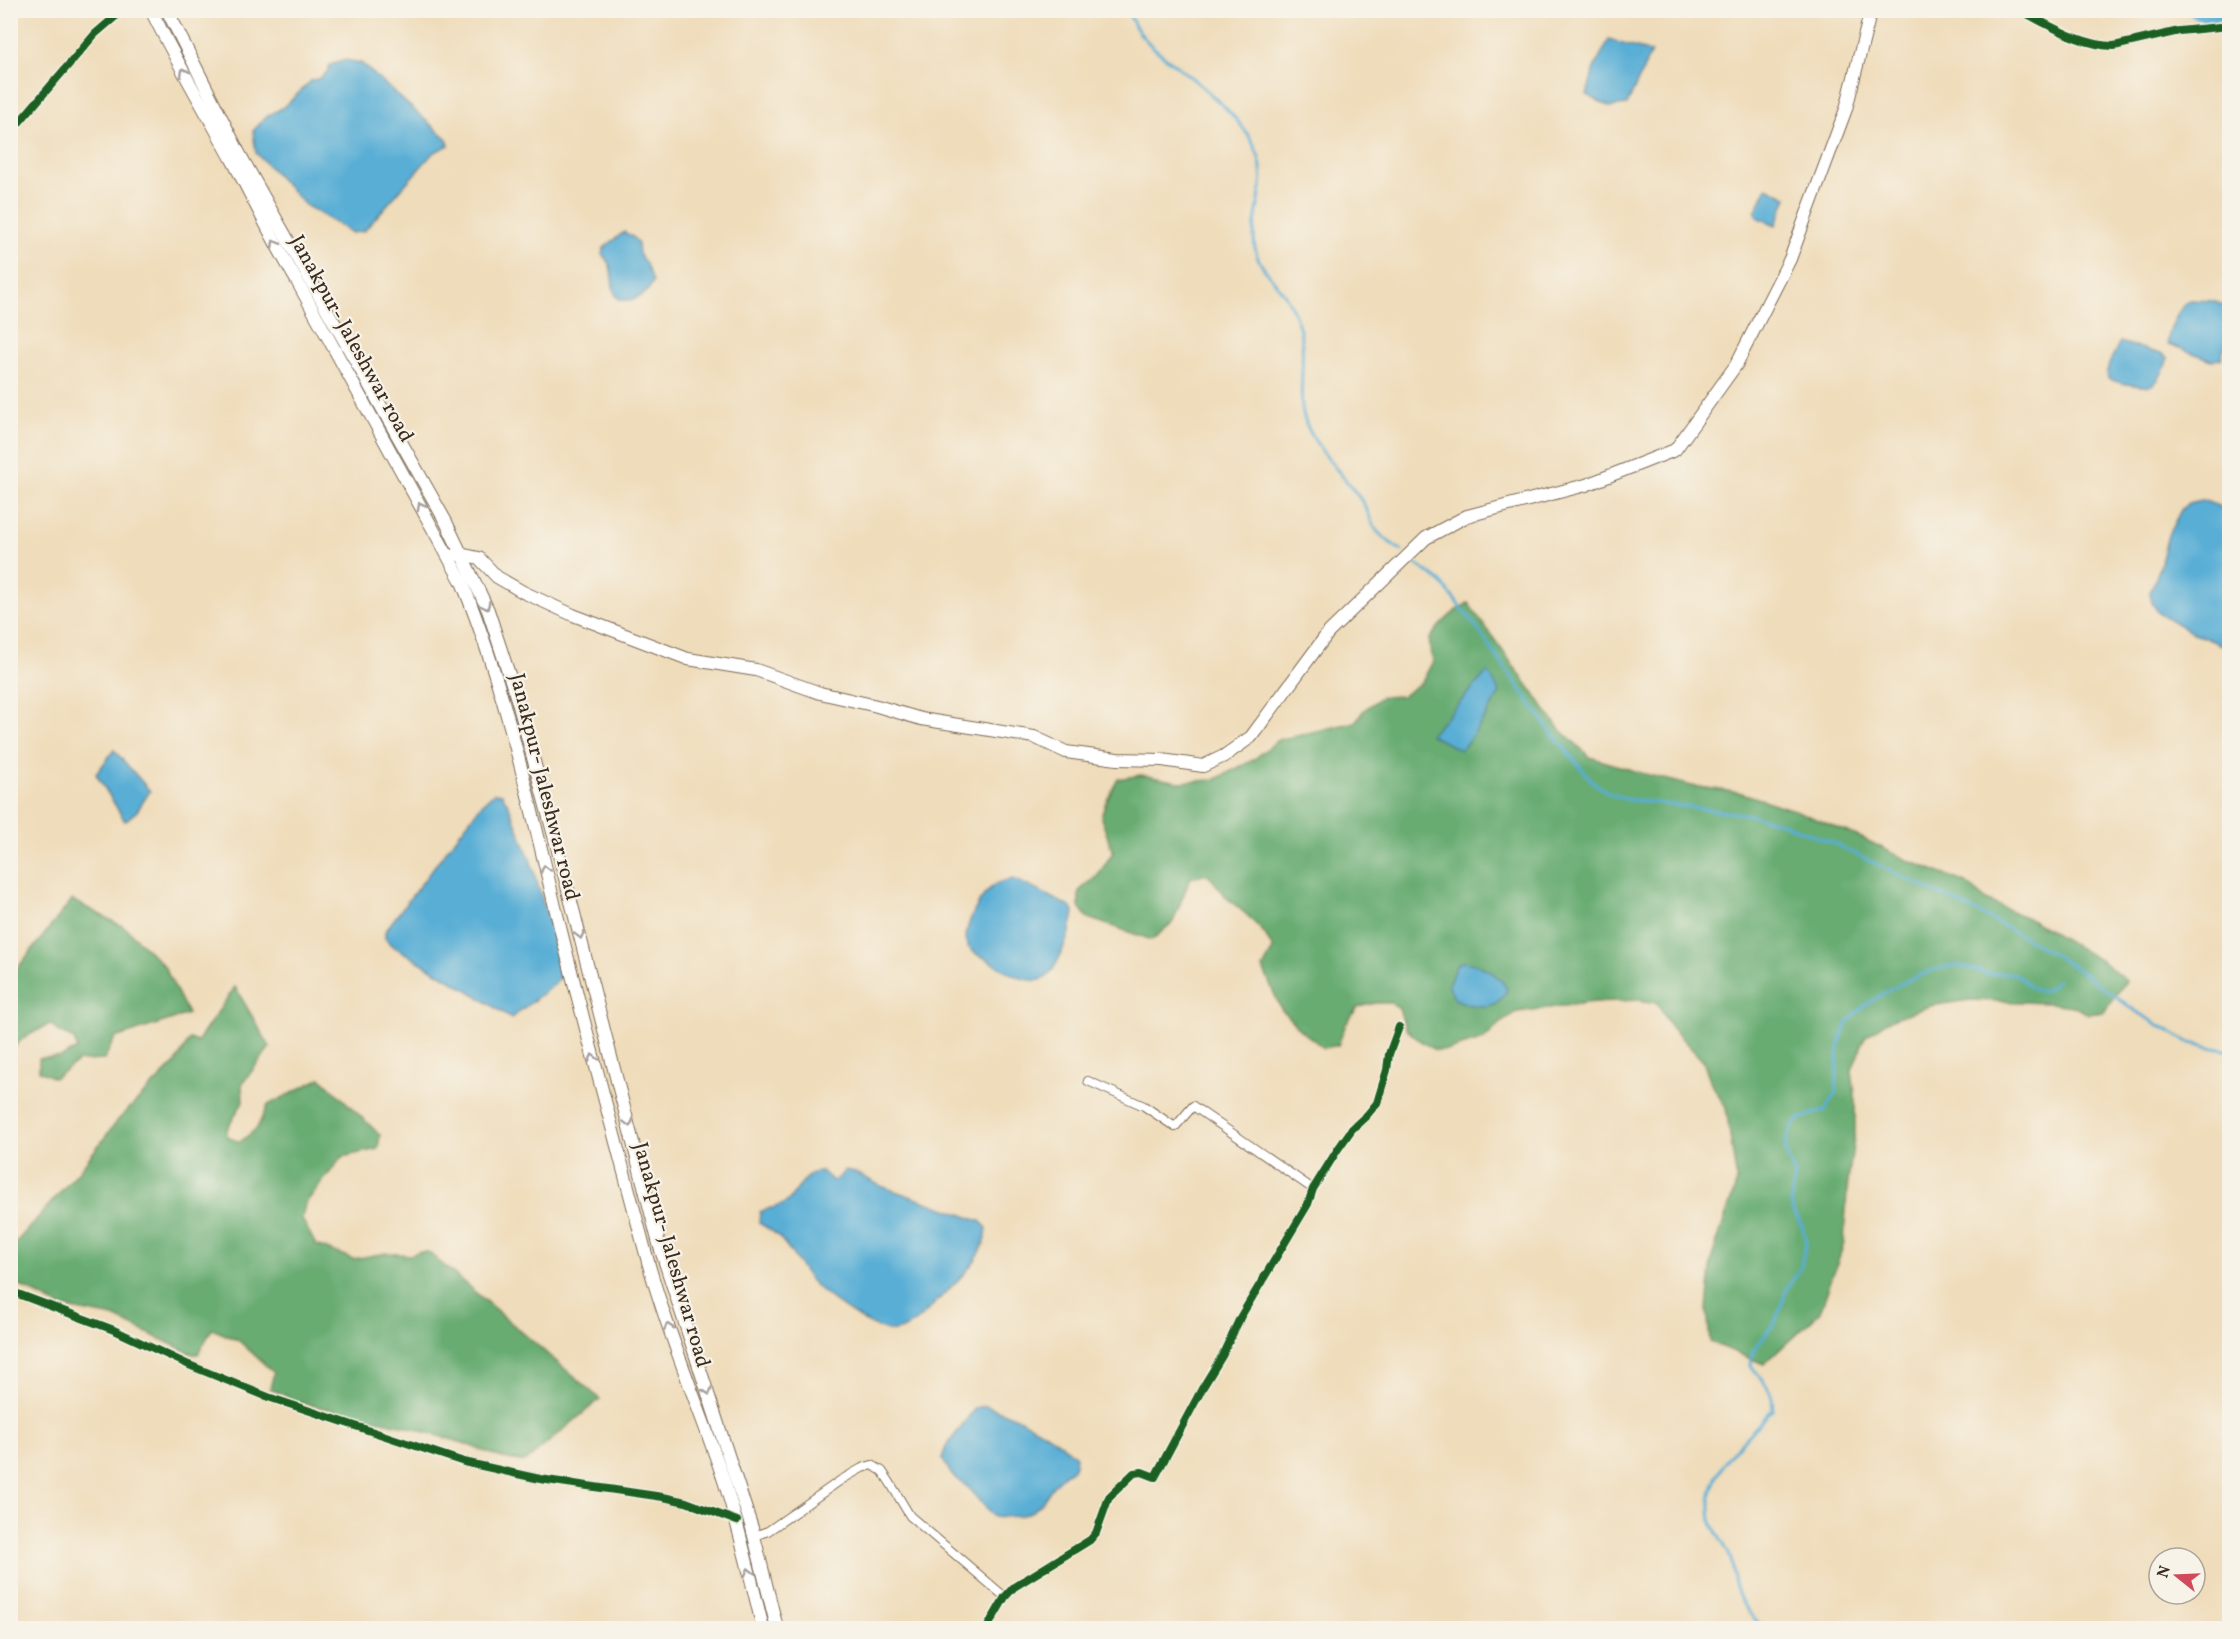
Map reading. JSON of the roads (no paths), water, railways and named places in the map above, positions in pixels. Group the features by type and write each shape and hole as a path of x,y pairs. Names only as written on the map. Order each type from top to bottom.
{"main road":[{"name":"Janakpur- Jaleshwar road","path":"151,10 274,243 454,556 488,610 507,665 557,846 658,1244 728,1450 754,1536 777,1629"},
{"name":"Janakpur- Jaleshwar road","path":"167,10 239,153 446,522 462,582 475,613 505,705 577,998 645,1250 675,1349 714,1450 737,1521 763,1629"},
{"path":"454,556 479,558 497,577 523,592 573,615 688,658 756,670 820,693 921,719 1034,737 1066,752 1117,759 1162,760 1203,766 1224,756 1251,737 1328,633 1426,538 1467,516 1586,485 1676,450 1736,366 1790,259 1846,109 1871,10"}],"street":[{"path":"10,133 95,34 123,10"},
{"path":"2019,10 2068,33 2104,46 2114,46 2179,31 2229,26"},
{"path":"987,1629 1005,1597 1014,1587 1090,1540 1096,1533 1109,1497 1134,1473 1142,1472 1155,1477 1222,1356 1241,1316 1308,1204 1313,1189 1352,1129 1377,1103 1387,1070 1389,1054 1399,1027"},
{"path":"1088,1081 1144,1106 1174,1128 1193,1106 1313,1189"},
{"path":"10,1291 114,1330 189,1365 268,1397 464,1462 540,1479 663,1497 686,1502 737,1521"},
{"path":"754,1536 768,1532 841,1480 872,1465 882,1471 910,1516 1005,1597"}],"water":[{"path":"1609,40 1651,52 1627,105 1610,107 1587,95 1594,68"},
{"path":"345,60 361,63 447,139 449,145 433,153 364,231 352,233 305,205 256,153 253,131 267,116 284,107 311,81 327,72 330,65"},
{"path":"1767,187 1787,197 1776,225 1757,217 1755,212"},
{"path":"624,232 633,237 638,244 639,254 653,282 644,294 636,298 621,300 614,292 609,264 602,254 604,248"},
{"path":"2189,300 2216,301 2229,308 2229,330 2221,359 2212,360 2168,344 2174,320"},
{"path":"2120,342 2164,355 2167,359 2165,365 2154,384 2131,385 2108,378 2109,364"},
{"path":"2202,500 2229,510 2229,648 2189,631 2158,612 2152,603 2150,592 2159,570 2168,535 2181,510 2188,503"},
{"path":"1488,671 1500,693 1461,750 1430,735"},
{"path":"114,750 150,791 137,811 125,821 96,774"},
{"path":"494,793 502,794 509,806 530,859 559,955 560,973 557,982 511,1018 391,945 385,938 385,931 482,804"},
{"path":"1014,879 1069,906 1074,912 1067,940 1057,962 1052,971 1040,980 1028,980 1009,973 975,953 967,944 967,929 979,902 996,884"},
{"path":"1462,962 1482,967 1503,983 1507,989 1498,1002 1492,1005 1477,1006 1455,999 1448,985 1457,964"},
{"path":"845,1170 854,1172 881,1186 980,1221 987,1228 982,1248 971,1265 927,1311 903,1329 888,1331 878,1328 833,1300 817,1287 778,1236 759,1223 760,1212 787,1202 811,1174 822,1171 833,1181 838,1179"},
{"path":"986,1406 1034,1427 1056,1440 1076,1456 1074,1468 1053,1486 1035,1510 1012,1517 993,1516 970,1489 951,1474 942,1458 946,1447 975,1408"}],"waterway":[{"path":"1128,10 1143,37 1226,109 1254,145 1261,169 1254,237 1256,254 1288,301 1300,329 1302,340 1301,397 1305,421 1318,446 1363,503 1377,531 1402,551"},
{"path":"2191,10 2201,16 2230,17"},
{"path":"1410,560 1440,581 1551,732 1593,782 1608,793 1626,799 1752,815 1782,823 1833,843 1981,914 2029,940 2071,965 2140,1014 2190,1043 2230,1051"},
{"path":"1765,1628 1751,1615 1740,1599 1732,1563 1711,1519 1710,1502 1713,1486 1728,1458 1772,1410 1770,1391 1751,1365 1752,1353 1777,1319 1787,1288 1800,1269 1806,1242 1802,1225 1793,1211 1791,1201 1795,1175 1785,1150 1787,1137 1794,1124 1801,1118 1825,1110 1836,1092 1840,1040 1843,1032 1855,1015 1880,996 1928,972 1954,966 1990,974 2012,973 2031,988 2039,991 2047,990 2057,980"}]}
